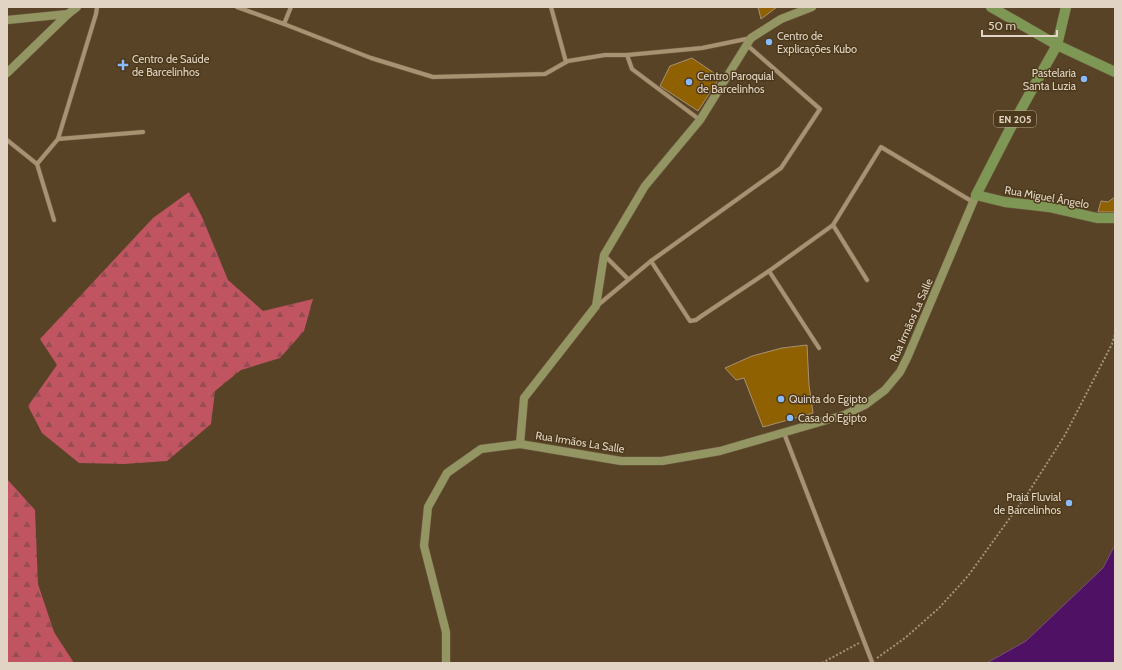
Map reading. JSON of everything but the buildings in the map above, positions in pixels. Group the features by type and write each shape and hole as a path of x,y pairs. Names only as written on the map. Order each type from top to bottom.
{"main road":[{"path":"7,73 77,7"},
{"path":"520,444 524,398 596,306 604,255 645,186 700,120 749,41 781,19 812,7"},
{"path":"991,7 1057,45 1115,72"},
{"name":"EN 205","path":"974,199 1010,129 1057,45 1066,7"},
{"path":"7,20 68,14"},
{"name":"Rua Miguel Ângelo","path":"974,199 1050,207 1097,218 1115,218"},
{"name":"Rua Irmãos La Salle","path":"446,663 446,632 424,546 428,507 447,473 481,449 520,444 621,461 662,461 720,451 844,415 865,405 885,390 900,372 974,199"}],"street":[{"path":"37,164 58,139 97,7"},
{"path":"237,7 372,58 433,77 545,74 566,62 605,55 627,55 702,48 749,41 820,109 781,168 651,261 596,306"},
{"path":"284,24 291,7"},
{"path":"552,7 566,62"},
{"path":"627,55 632,69 700,120"},
{"path":"58,139 143,132"},
{"path":"7,140 37,164 54,220"},
{"path":"651,261 690,320 696,320 769,271 833,225 881,147 974,199"},
{"path":"833,225 868,280"},
{"path":"604,255 628,280"},
{"path":"769,271 819,348"},
{"path":"783,433 872,662"}],"path":[{"path":"872,662 911,633 939,608 968,576 1028,493 1064,435 1112,344 1115,334"},
{"path":"822,663 864,641"}],"green space":[{"path":"189,192 202,217 228,280 263,311 313,299 304,331 280,358 241,370 215,391 211,424 167,461 124,464 79,463 42,433 28,406 57,365 40,339 153,218"},
{"path":"7,479 35,510 38,584 54,632 74,663 7,663"}],"shaded area":[{"path":"1115,545 1115,663 987,663 1026,641 1103,568"}],"place":[{"name":"Centro de Explicações Kubo","path":"769,42"},
{"name":"Centro de Saúde de Barcelinhos","path":"123,65"},
{"name":"Pastelaria Santa Luzia","path":"1084,79"},
{"name":"Centro Paroquial de Barcelinhos","path":"689,82"},
{"name":"Quinta do Egipto","path":"781,399"},
{"name":"Casa do Egipto","path":"790,418"},
{"name":"Praia Fluvial de Barcelinhos","path":"1069,503"}]}
